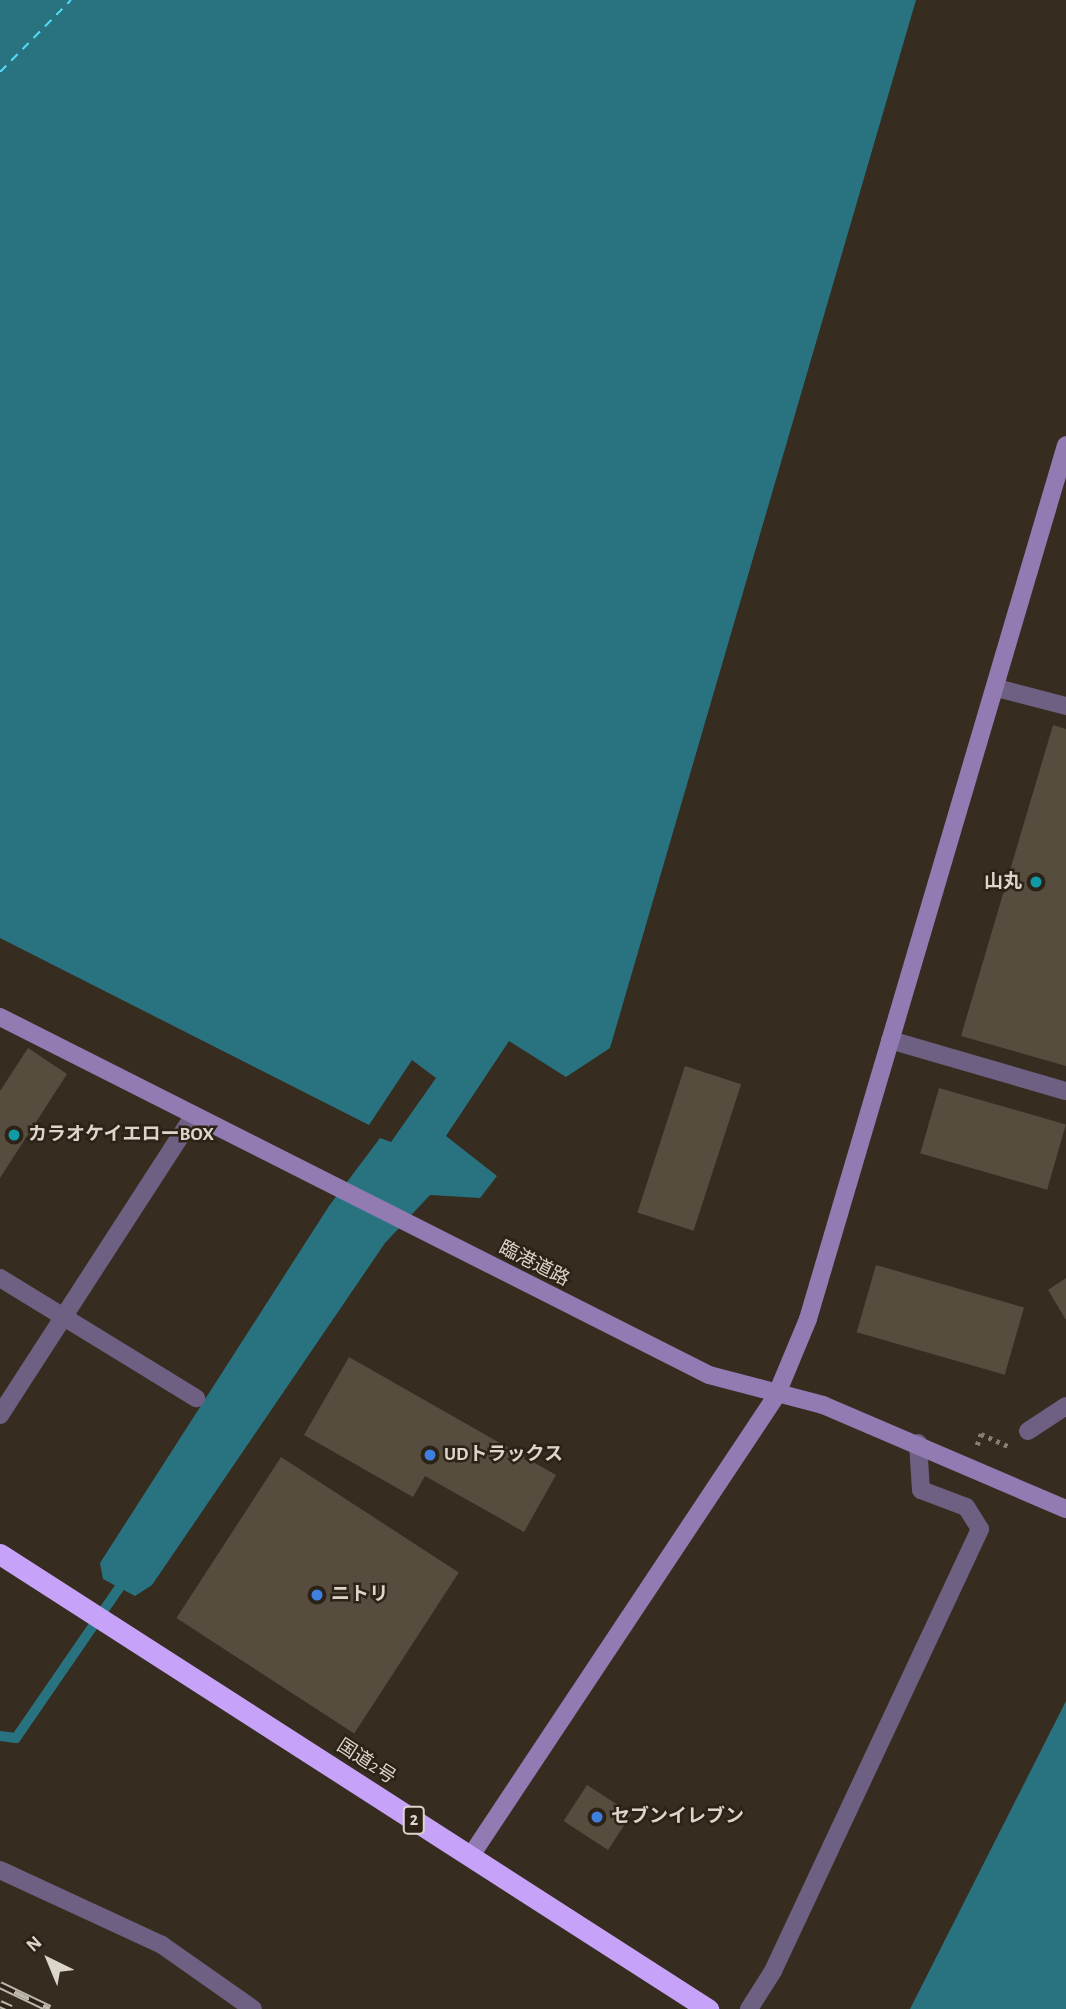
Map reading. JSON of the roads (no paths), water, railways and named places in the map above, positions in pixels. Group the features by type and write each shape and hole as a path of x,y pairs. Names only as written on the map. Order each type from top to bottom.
{"highway":[{"name":"国道2号","path":"0,1554 708,2009"}],"street":[{"path":"471,1857 776,1396 808,1320 997,688 1066,444"},
{"path":"997,688 1066,706"},
{"name":"臨港道路","path":"0,1017 709,1375 776,1396 823,1405 918,1443 1066,1509"},
{"path":"890,1040 1066,1091"},
{"path":"0,1415 194,1115"},
{"path":"0,1278 62,1319 196,1398"},
{"path":"1028,1432 1066,1406"},
{"path":"749,2009 773,1971 980,1529 966,1507 921,1490 918,1443"},
{"path":"0,1870 162,1945 253,2009"}],"water":[{"path":"0,0 916,0 610,1048 566,1077 509,1041 446,1136 497,1176 480,1198 430,1195 385,1243 152,1585 135,1596 103,1579 100,1563 329,1206 380,1138 391,1142 436,1078 412,1060 369,1125 0,938"},
{"path":"1066,1701 1066,2009 910,2009"}],"waterway":[{"path":"0,1736 16,1738 119,1588"}],"railway":[{"path":"0,1985 50,2009"},
{"path":"0,2004 11,2009"}],"place":[{"name":"山丸","path":"1036,882"},
{"name":"カラオケイエローBOX","path":"14,1135"},
{"name":"UDトラックス","path":"430,1455"},
{"name":"ニトリ","path":"317,1595"},
{"name":"セブンイレブン","path":"597,1817"}]}
